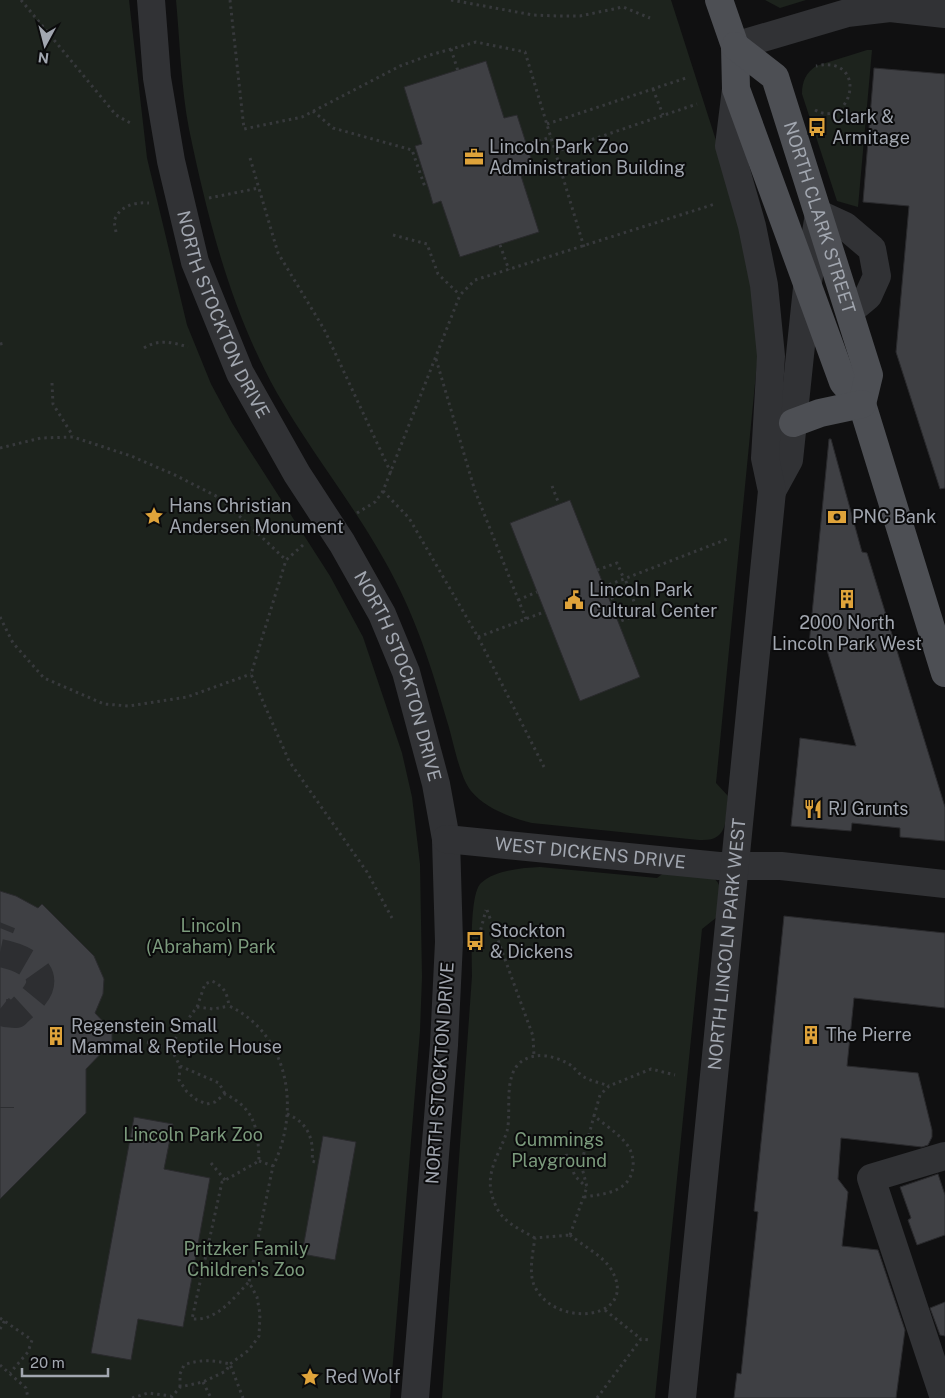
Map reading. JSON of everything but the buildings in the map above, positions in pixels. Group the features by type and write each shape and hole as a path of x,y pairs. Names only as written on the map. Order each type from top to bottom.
{"main road":[{"name":"NORTH CLARK STREET","path":"719,0 735,46 736,89 807,288 843,382 862,404 945,673"},
{"name":"NORTH CLARK STREET","path":"735,46 775,77 870,375 862,404"},
{"path":"793,423 820,413 862,404"}],"street":[{"name":"NORTH STOCKTON DRIVE","path":"151,0 160,96 172,169 195,262 240,373 297,474 342,543 382,614 406,672 436,784 446,839 449,926 446,1003 415,1398"},
{"path":"735,46 847,13 890,8 945,14"},
{"name":"NORTH LINCOLN PARK WEST","path":"682,1398 772,491 765,458 771,356 764,285 752,226 729,146 736,89"},
{"path":"819,214 845,226 872,248 877,276 868,296 850,311"},
{"name":"NORTH LINCOLN PARK WEST","path":"772,491 789,460 807,288 819,214"},
{"name":"WEST DICKENS DRIVE","path":"446,839 735,866 781,866 945,884"},
{"path":"944,1398 871,1178 945,1156"}],"path":[{"path":"21,0 116,115 132,124"},
{"path":"230,0 244,129 302,116 400,66 476,42 525,52 584,247"},
{"path":"451,0 533,15 580,16 622,7 650,18"},
{"path":"451,50 458,70"},
{"path":"811,108 818,112 835,112 842,108 850,95 850,80 840,68 832,65 816,66"},
{"path":"547,124 689,77"},
{"path":"653,89 663,115"},
{"path":"555,152 697,104"},
{"path":"313,111 333,128 412,150 425,187"},
{"path":"526,145 551,137"},
{"path":"250,158 278,253 324,330 391,473"},
{"path":"205,198 259,188"},
{"path":"116,232 114,221 122,210 138,202 149,203"},
{"path":"355,515 375,502 383,491 460,295 475,280 584,247 719,202"},
{"path":"393,235 427,244 438,274 460,295"},
{"path":"500,245 509,270"},
{"path":"144,348 158,342 176,343 188,347"},
{"path":"0,344 5,343"},
{"path":"436,359 474,491 526,619"},
{"path":"52,383 53,404 73,437"},
{"path":"0,448 41,438 73,437 140,460 220,498 286,560"},
{"path":"552,486 559,504"},
{"path":"383,491 409,518 478,637 544,767"},
{"path":"597,570 617,563 625,579 639,614 621,621 605,586 625,579 730,538"},
{"path":"303,545 286,560 251,674 290,761 367,872 392,918"},
{"path":"518,600 537,592"},
{"path":"478,637 544,612"},
{"path":"0,618 13,643 44,678 104,704 129,706 187,697 251,674"},
{"path":"480,936 487,910 533,1036 534,1056"},
{"path":"171,1048 197,1006 205,984 212,980 221,985 227,992 229,1006"},
{"path":"197,1006 213,1009 229,1006 259,1025 278,1055 286,1077 287,1114 281,1150 273,1166 250,1282 221,1311 202,1320 192,1319 222,1182 259,1162 273,1166"},
{"path":"147,1042 171,1048 180,1066 179,1080 187,1092 197,1100 207,1104 215,1102 225,1094"},
{"path":"534,1238 532,1274 534,1286 544,1300 567,1313 591,1314 605,1310 615,1298 617,1288 611,1269 601,1257 590,1252 570,1235 534,1238 508,1222 499,1213 490,1186 492,1164 507,1130 510,1081 522,1063 534,1056 555,1059 571,1065 583,1077 610,1086"},
{"path":"180,1066 219,1083 225,1094 246,1108 253,1119 258,1135 259,1162"},
{"path":"570,1235 587,1187 581,1164 600,1095 610,1086 651,1069 675,1075"},
{"path":"287,1114 298,1118 309,1132 314,1145 312,1161 318,1163"},
{"path":"584,1197 607,1193 626,1186 632,1178 632,1152 626,1142 594,1116"},
{"path":"566,1154 575,1176 587,1187"},
{"path":"211,1163 225,1180"},
{"path":"196,1253 206,1255"},
{"path":"132,1398 148,1393 171,1397 180,1387 203,1382 226,1371 230,1364 249,1350 259,1336 260,1314 257,1297 250,1282"},
{"path":"605,1310 641,1338 650,1340"},
{"path":"0,1318 32,1340 28,1352 10,1373"},
{"path":"0,1329 5,1320"},
{"path":"597,1398 641,1338"},
{"path":"180,1387 180,1374 184,1365 196,1361 214,1360 230,1364"},
{"path":"230,1364 243,1398"},
{"path":"0,1365 26,1388 28,1398"},
{"path":"203,1382 211,1398"}],"green space":[{"name":"Lincoln (Abraham) Park","path":"0,0 129,0 147,158 187,325 211,384 232,423 330,576 363,637 402,753 412,797 420,864 422,977 420,1031 390,1398 0,1398"},
{"path":"176,0 671,0 737,206 753,287 758,353 716,783 728,796 727,813 724,827 716,837 709,840 699,840 532,823 507,815 491,807 471,791 460,767 426,654 400,590 372,539 277,393 261,362 234,297 213,231 189,129 182,81"},
{"path":"765,0 806,0 780,8"},
{"path":"872,50 858,207 837,201 802,89 805,78 816,66"},
{"name":"Cummings Playground","path":"540,867 657,878 669,869 691,871 707,874 718,882 720,889 717,917 702,929 655,1398 442,1398 472,976 472,927 477,889 481,883 501,872"}],"tunnel":[{"path":"0,928 2,923"},
{"path":"0,953 28,963 34,968 40,980 39,988 35,995 16,1014 5,1013 0,1009"}],"place":[{"name":"Clark & Armitage","path":"817,127"},
{"name":"Lincoln Park Zoo Administration Building","path":"474,157"},
{"name":"Hans Christian Andersen Monument","path":"154,516"},
{"name":"PNC Bank","path":"837,517"},
{"name":"2000 North Lincoln Park West","path":"847,599"},
{"name":"Lincoln Park Cultural Center","path":"574,600"},
{"name":"RJ Grunts","path":"813,809"},
{"name":"Stockton & Dickens","path":"475,941"},
{"name":"The Pierre","path":"811,1035"},
{"name":"Regenstein Small Mammal & Reptile House","path":"56,1036"},
{"name":"Red Wolf","path":"310,1377"}],"park label":[{"name":"Lincoln Park Zoo","path":"193,1135"},
{"name":"Pritzker Family Children's Zoo","path":"246,1259"}]}
